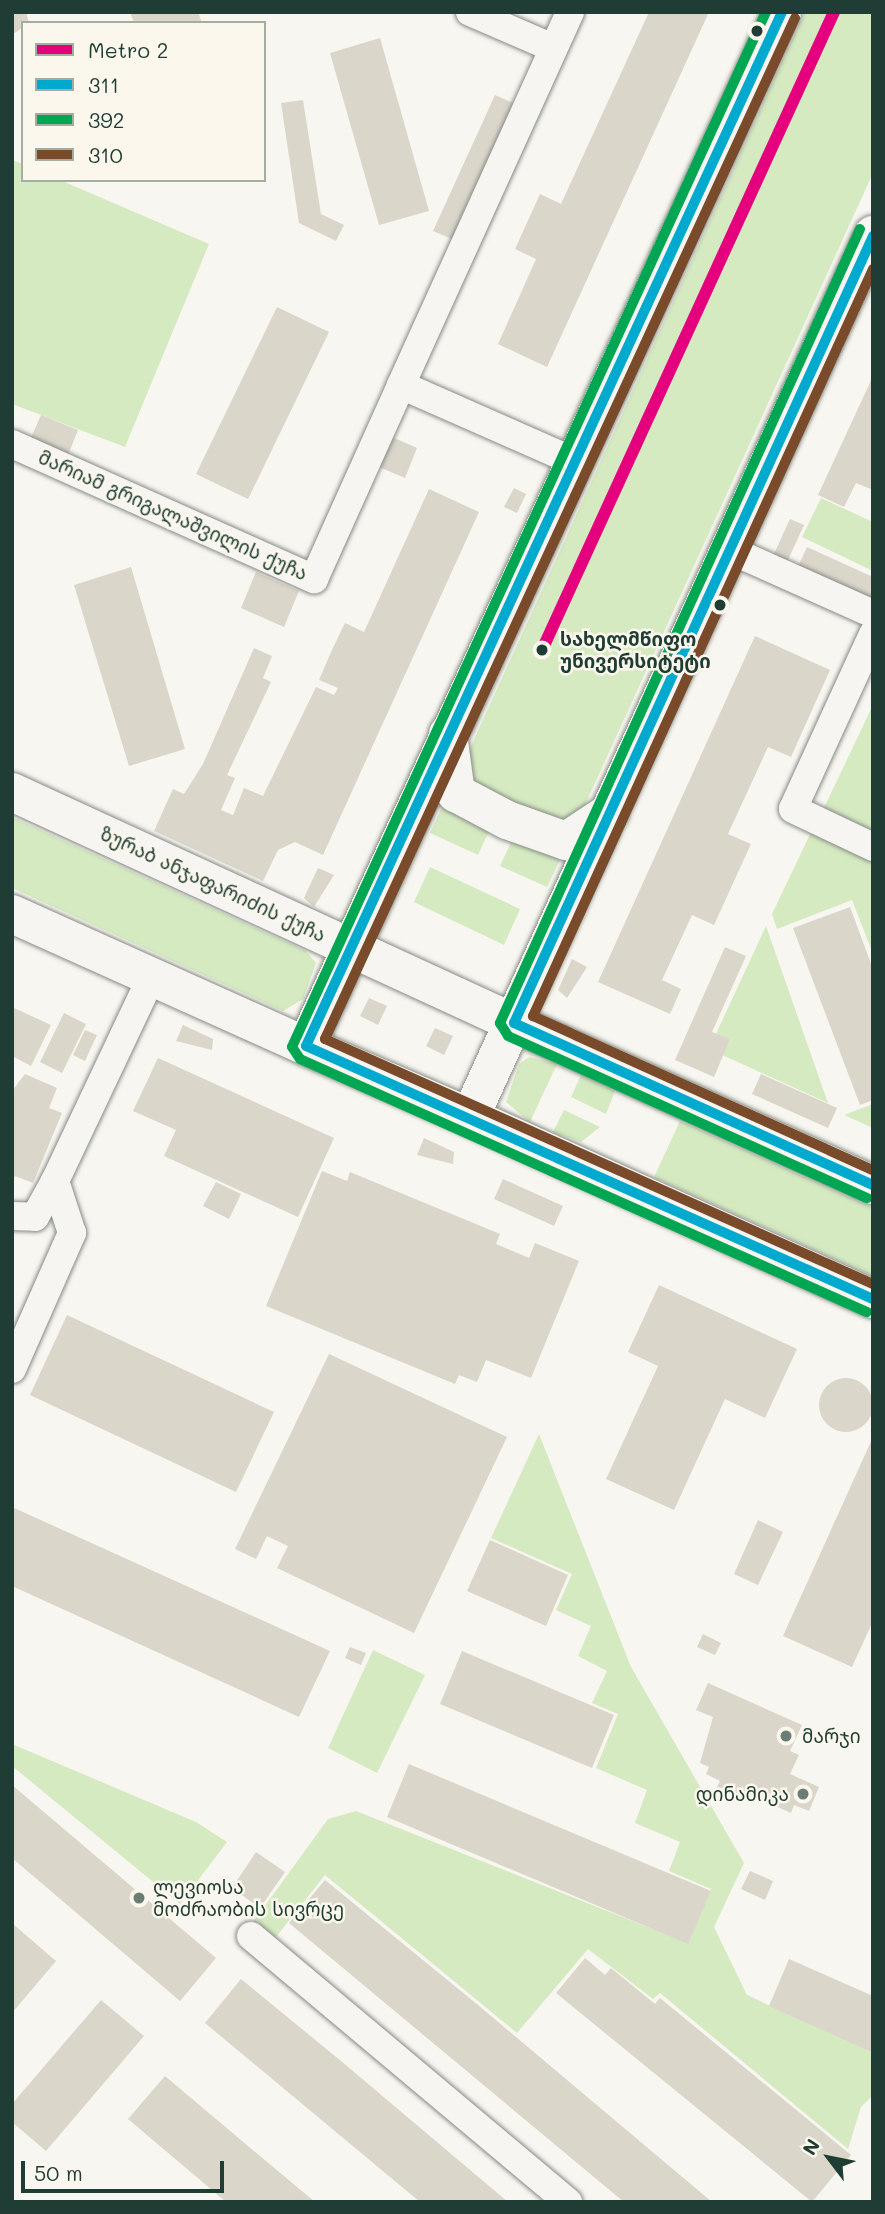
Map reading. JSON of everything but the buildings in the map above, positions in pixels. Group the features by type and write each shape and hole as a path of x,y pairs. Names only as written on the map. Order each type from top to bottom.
{"main road":[{"path":"306,1046 448,731 782,12"},
{"path":"470,1117 873,235"},
{"path":"448,731 452,786 496,815 566,841 610,812"},
{"name":"ზურაბ ანჯაფარიძის ქუჩა","path":"12,792 873,1185"},
{"path":"12,914 873,1299"}],"street":[{"path":"470,12 553,48"},
{"path":"570,12 401,385 573,461"},
{"name":"მარიამ გრიგალაშვილის ქუჩა","path":"12,443 314,579 401,385"},
{"path":"730,550 873,614"},
{"path":"873,634 793,809 873,847"},
{"path":"12,1216 35,1217 55,1181 152,978"},
{"path":"12,1369 72,1233 55,1181"},
{"path":"251,1936 568,2202"}],"green space":[{"path":"805,12 873,12 873,173 579,818 560,829 467,787 462,766"},
{"path":"12,160 21,163 21,182 65,182 209,244 125,447 12,404"},
{"path":"821,498 873,522 873,571 802,537"},
{"path":"873,705 873,838 821,814"},
{"path":"443,805 491,827 478,855 430,833"},
{"path":"12,817 306,951 316,963 303,999 283,1011 12,888"},
{"path":"813,828 873,856 873,954 852,900 777,929 772,914"},
{"path":"513,838 560,860 547,887 500,866"},
{"path":"430,867 520,909 504,945 414,902"},
{"path":"766,926 828,1103 709,1049"},
{"path":"529,1057 557,1064 530,1122 506,1102 519,1064"},
{"path":"581,1075 615,1091 606,1114 571,1097"},
{"path":"873,1104 873,1128 844,1115"},
{"path":"564,1110 600,1127 581,1142 553,1132"},
{"path":"680,1121 873,1208 873,1276 654,1177"},
{"path":"539,1434 631,1667 744,1863 714,1927 747,1995 873,2053 873,2095 861,2107 848,2149 660,1993 653,1999 588,1949 517,2033 325,1875 272,1942 251,1925 328,1819 356,1811 688,1943 711,1889 669,1871 680,1842 635,1823 647,1790 596,1768 618,1714 592,1703 607,1671 578,1656 591,1626 556,1610 572,1574 491,1538"},
{"path":"373,1650 425,1675 377,1773 328,1748"},
{"path":"12,1744 196,1822 227,1842 180,1904 12,1766"}],"metro line":[{"name":"2","path":"542,650 834,12"}],"transit line":[{"name":"392","path":"766,12 292,1047 300,1059 867,1312"},
{"name":"311","path":"782,12 306,1046 873,1299"},
{"name":"310","path":"795,18 325,1039 873,1284"},
{"name":"392","path":"860,229 500,1023 508,1036 867,1198"},
{"name":"311","path":"873,236 514,1023 873,1185"},
{"name":"310","path":"873,269 533,1016 873,1170"}],"place":[{"name":"სახელმწიფო უნივერსიტეტი","path":"542,650"},
{"name":"მარჯი","path":"786,1736"},
{"name":"დინამიკა","path":"803,1794"},
{"name":"ლევიოსა მოძრაობის სივრცე","path":"139,1898"}]}
